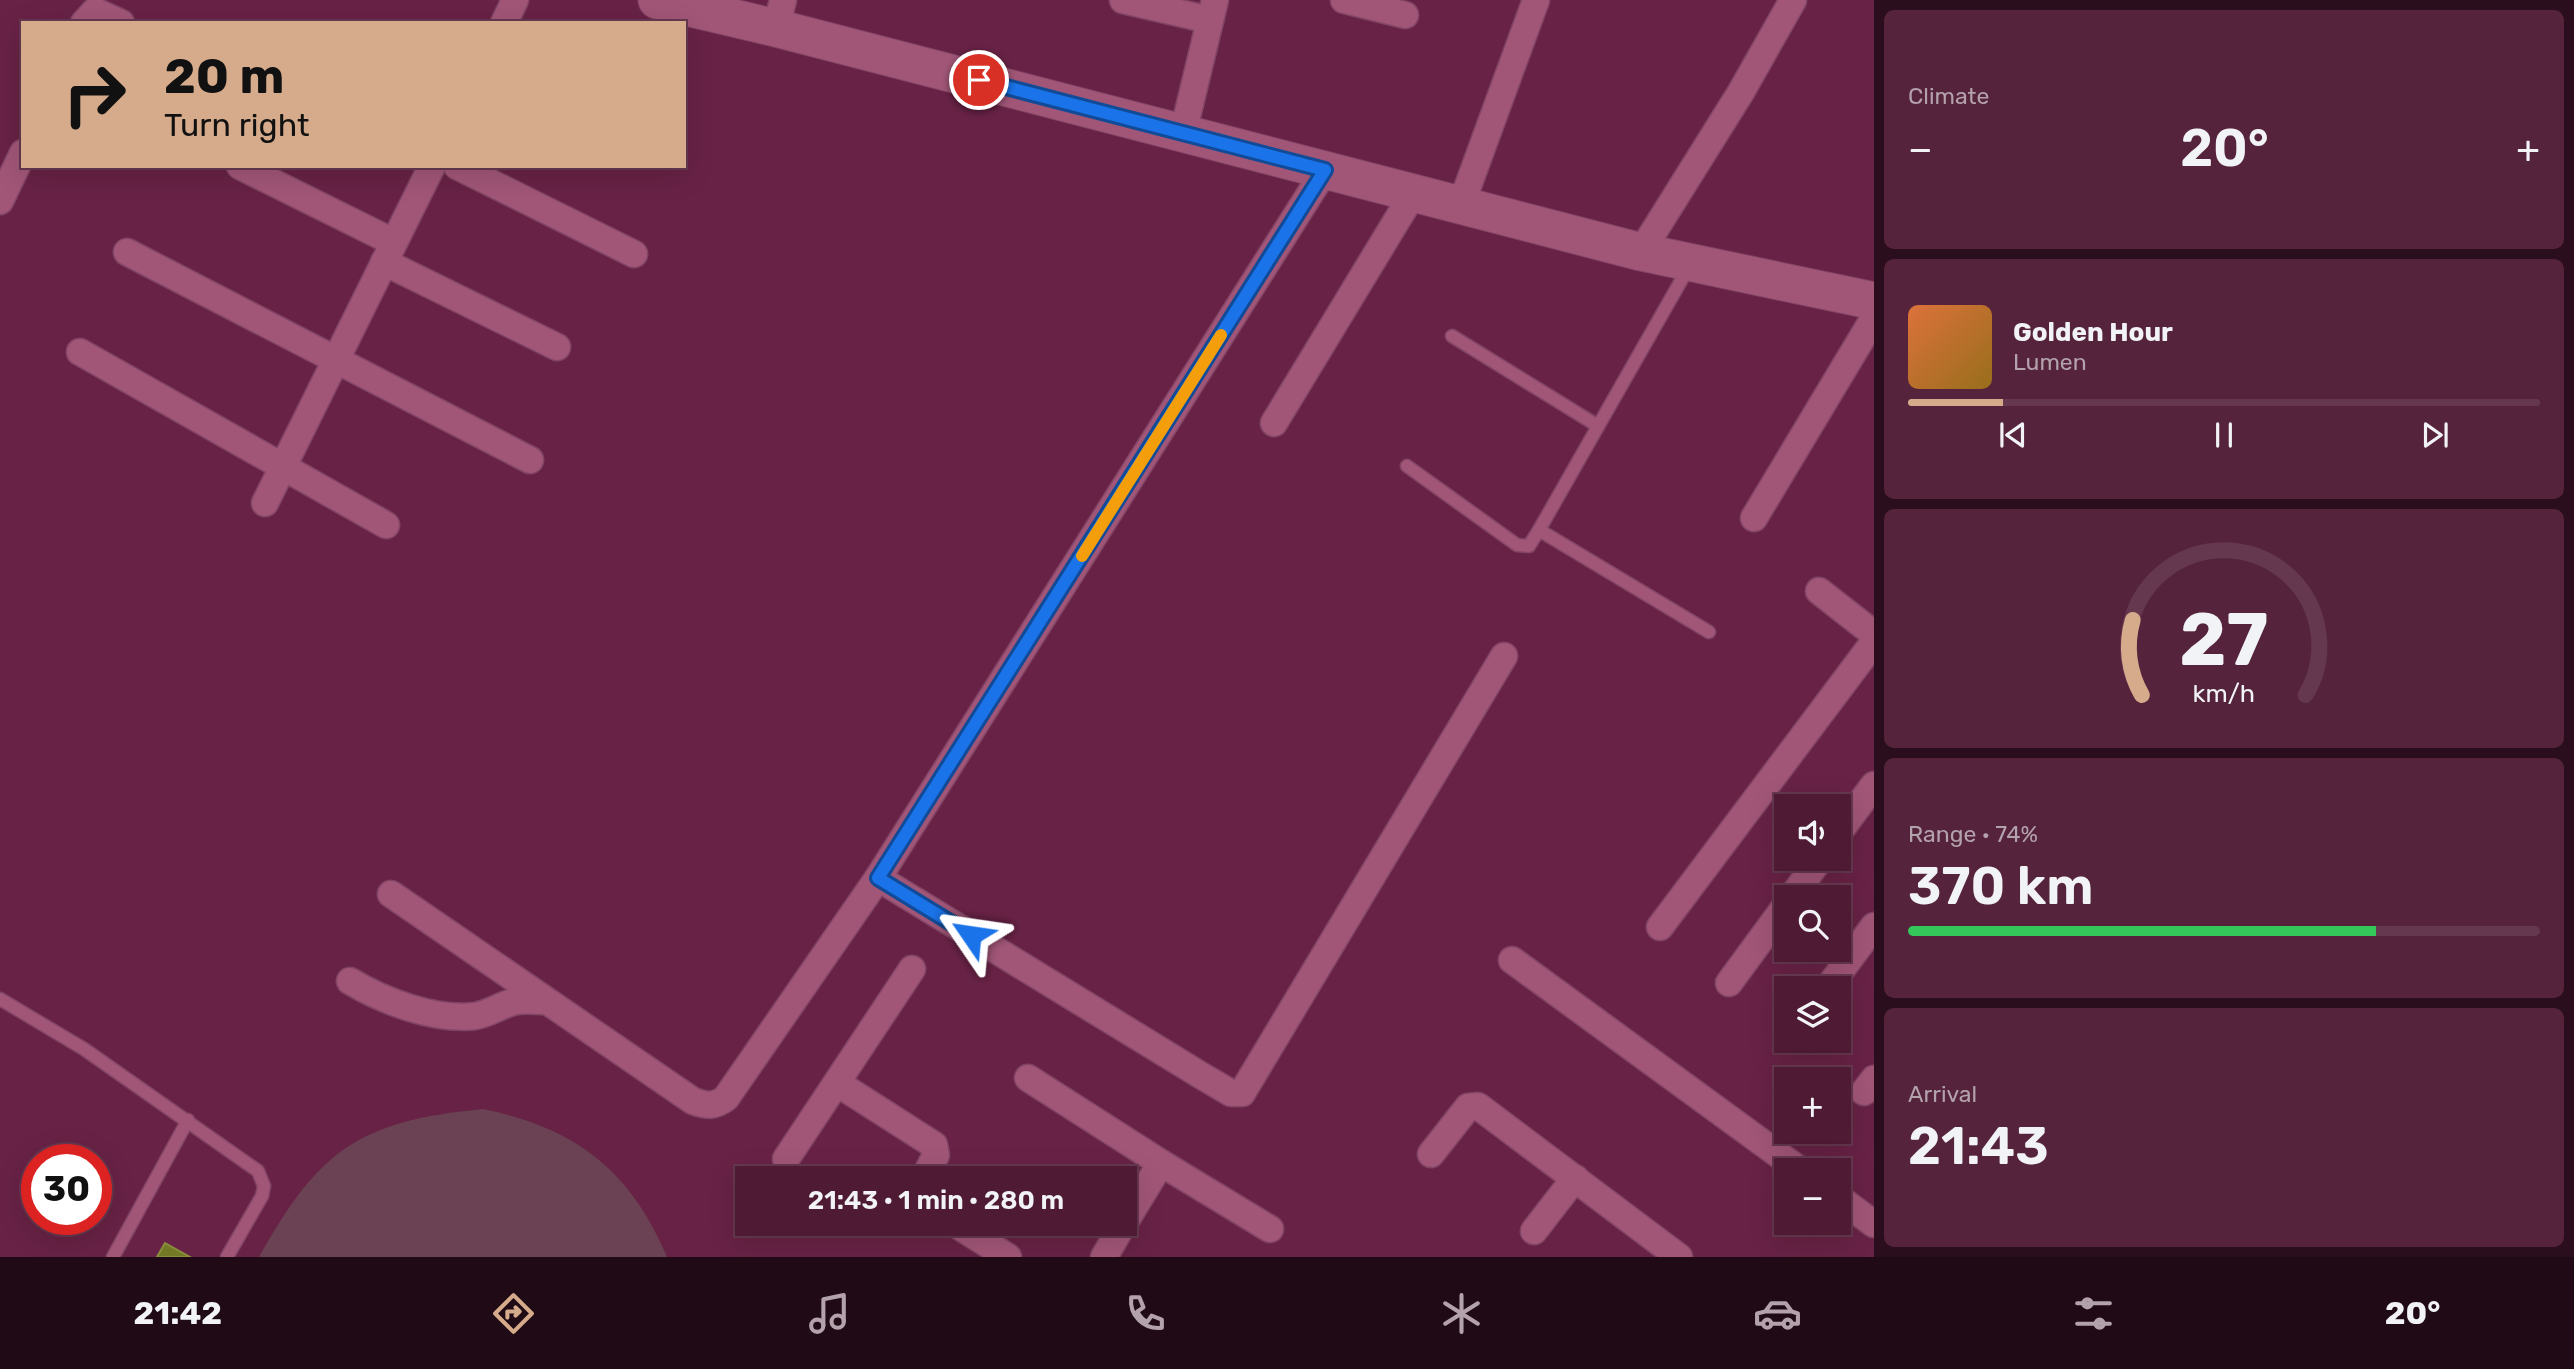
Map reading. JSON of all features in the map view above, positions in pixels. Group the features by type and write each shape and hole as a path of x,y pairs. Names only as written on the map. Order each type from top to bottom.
{"street":[{"path":"505,21 515,0"},
{"path":"657,0 779,14 1183,133 1642,252 1874,301"},
{"path":"1123,0 1212,10 1183,133"},
{"path":"1343,0 1405,15"},
{"path":"1461,205 1536,0"},
{"path":"1642,252 1741,92 1793,0"},
{"path":"86,21 95,10 117,21"},
{"path":"0,201 21,157"},
{"path":"243,168 557,347"},
{"path":"265,503 431,168"},
{"path":"461,168 634,254"},
{"path":"391,894 692,1101 707,1106 717,1105 726,1098 878,878 1325,170"},
{"path":"1274,423 1414,192"},
{"path":"127,252 530,460"},
{"path":"1754,518 1874,318"},
{"path":"80,352 386,525"},
{"path":"1819,591 1874,634"},
{"path":"1660,927 1874,642"},
{"path":"878,878 1202,1076 1231,1093 1242,1093 1504,656"},
{"path":"1851,816 1874,785"},
{"path":"1729,983 1774,922"},
{"path":"1837,976 1874,926"},
{"path":"1512,960 1783,1158"},
{"path":"786,1159 912,969"},
{"path":"350,981 371,994 408,1006 459,1015 475,1016 516,1001 544,1001"},
{"path":"1028,1078 1270,1229"},
{"path":"837,1083 934,1145 936,1155 930,1166"},
{"path":"1431,1154 1468,1107 1478,1106 1679,1257"},
{"path":"1137,1202 1161,1163"},
{"path":"1534,1231 1574,1178"},
{"path":"1851,1207 1874,1224"},
{"path":"975,1236 1008,1257"},
{"path":"1104,1257 1117,1236"}],"lane":[{"path":"1407,466 1517,545 1529,545 1691,262"},
{"path":"1452,336 1598,426"},
{"path":"1539,530 1709,632"},
{"path":"0,999 84,1049 258,1171 263,1179 261,1196 227,1257"},
{"path":"113,1257 188,1121"}],"shaded area":[{"path":"483,1109 546,1128 572,1141 596,1158 617,1177 636,1200 667,1257 259,1257 302,1190 324,1166 347,1147 374,1133 405,1122"}],"building":[{"path":"165,1243 190,1257 157,1257"}],"slow traffic":[{"path":"1082,556 1221,335"}],"route":[{"path":"971,935 878,878 1325,170 979,80"}]}
